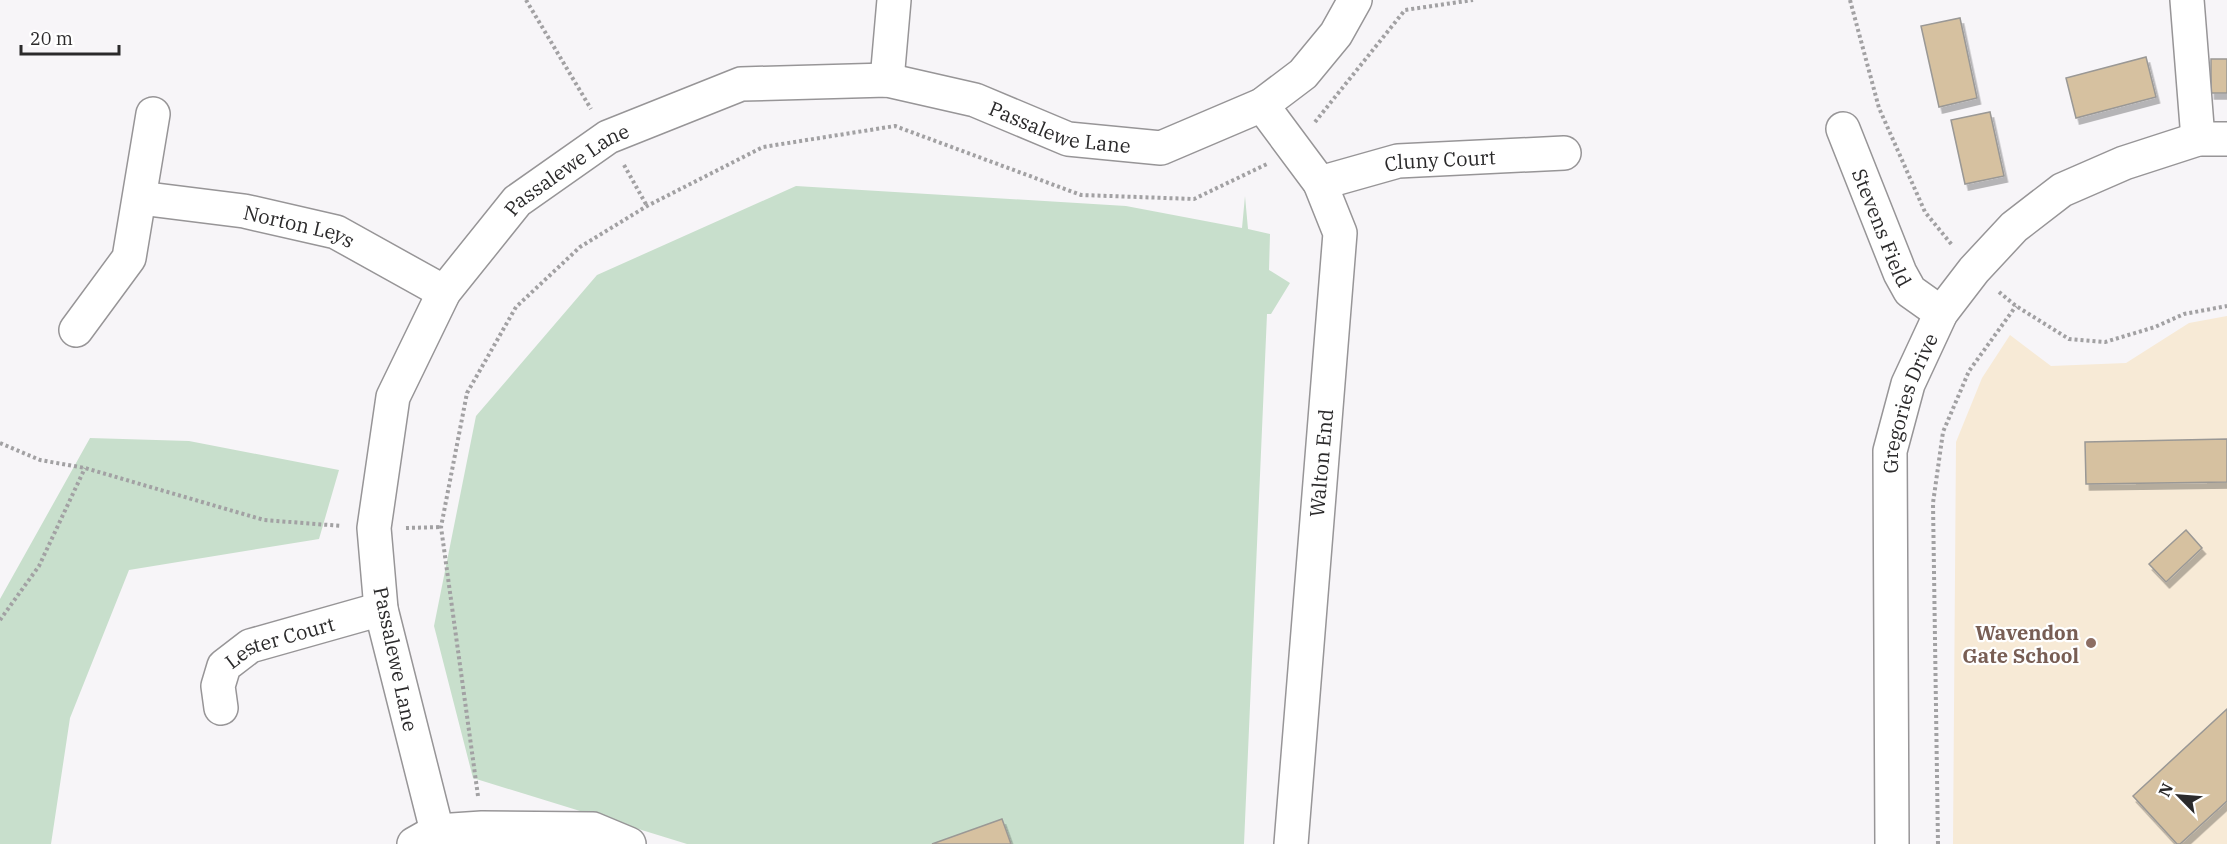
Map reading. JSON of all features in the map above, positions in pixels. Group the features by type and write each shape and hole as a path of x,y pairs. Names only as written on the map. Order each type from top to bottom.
{"street":[{"path":"887,80 894,0"},
{"name":"Passalewe Lane","path":"426,837 381,609 374,528 393,398 444,292 517,201 608,137 741,84 887,80 975,100 1068,139 1161,148 1262,105 1303,74 1336,34 1355,0"},
{"path":"2187,0 2213,139"},
{"name":"Walton End","path":"1262,105 1320,183 1340,233 1291,844"},
{"path":"76,330 129,258 153,114"},
{"name":"Stevens Field","path":"1843,129 1900,273 1910,291 1941,313"},
{"name":"Gregories Drive","path":"1892,844 1890,451 1908,384 1941,313 1974,270 2014,227 2062,190 2124,163 2213,139"},
{"name":"Cluny Court","path":"1320,183 1398,161 1564,153"},
{"name":"Norton Leys","path":"140,198 244,212 336,232 444,292"},
{"name":"Lester Court","path":"221,708 218,686 224,666 250,645 381,609"},
{"path":"426,837 482,828 593,829 629,844"}],"path":[{"path":"526,0 647,206"},
{"path":"482,828 441,527 467,393 516,307 580,247 647,206 762,147 895,126 1081,195 1194,199 1253,172 1294,149 1405,10 1473,0"},
{"path":"1850,0 1879,108 1925,212 1974,270 2016,306 2069,339 2105,342 2155,327 2184,314 2227,306"},
{"path":"1938,844 1933,503 1943,432 1969,371 2016,306"},
{"path":"0,443 40,460 85,468 264,520 374,528 441,527"},
{"path":"0,620 39,566 85,468"}],"shaded area":[{"name":"Wavendon Gate School","path":"2227,316 2227,844 1953,844 1956,442 1982,378 2010,335 2051,366 2126,363 2189,323"}],"green space":[{"path":"796,186 1126,206 1242,228 1245,196 1248,229 1270,234 1269,270 1290,283 1271,314 1267,314 1244,844 687,844 473,778 434,626 476,416 597,275"},
{"path":"90,438 189,441 339,470 319,539 129,570 70,718 51,844 0,844 0,599"}],"building":[{"path":"1960,18 1977,98 1939,107 1921,26"},
{"path":"2146,57 2156,97 2076,118 2066,78"},
{"path":"2211,59 2227,59 2227,93 2211,93"},
{"path":"1990,112 2004,176 1965,184 1951,120"},
{"path":"2227,439 2227,482 2086,484 2085,442"},
{"path":"2186,530 2202,548 2166,582 2149,564"},
{"path":"2227,709 2227,801 2180,844 2177,844 2133,796"},
{"path":"1002,819 1011,844 932,844"}],"place":[{"name":"Wavendon Gate School","path":"2091,643"}]}
